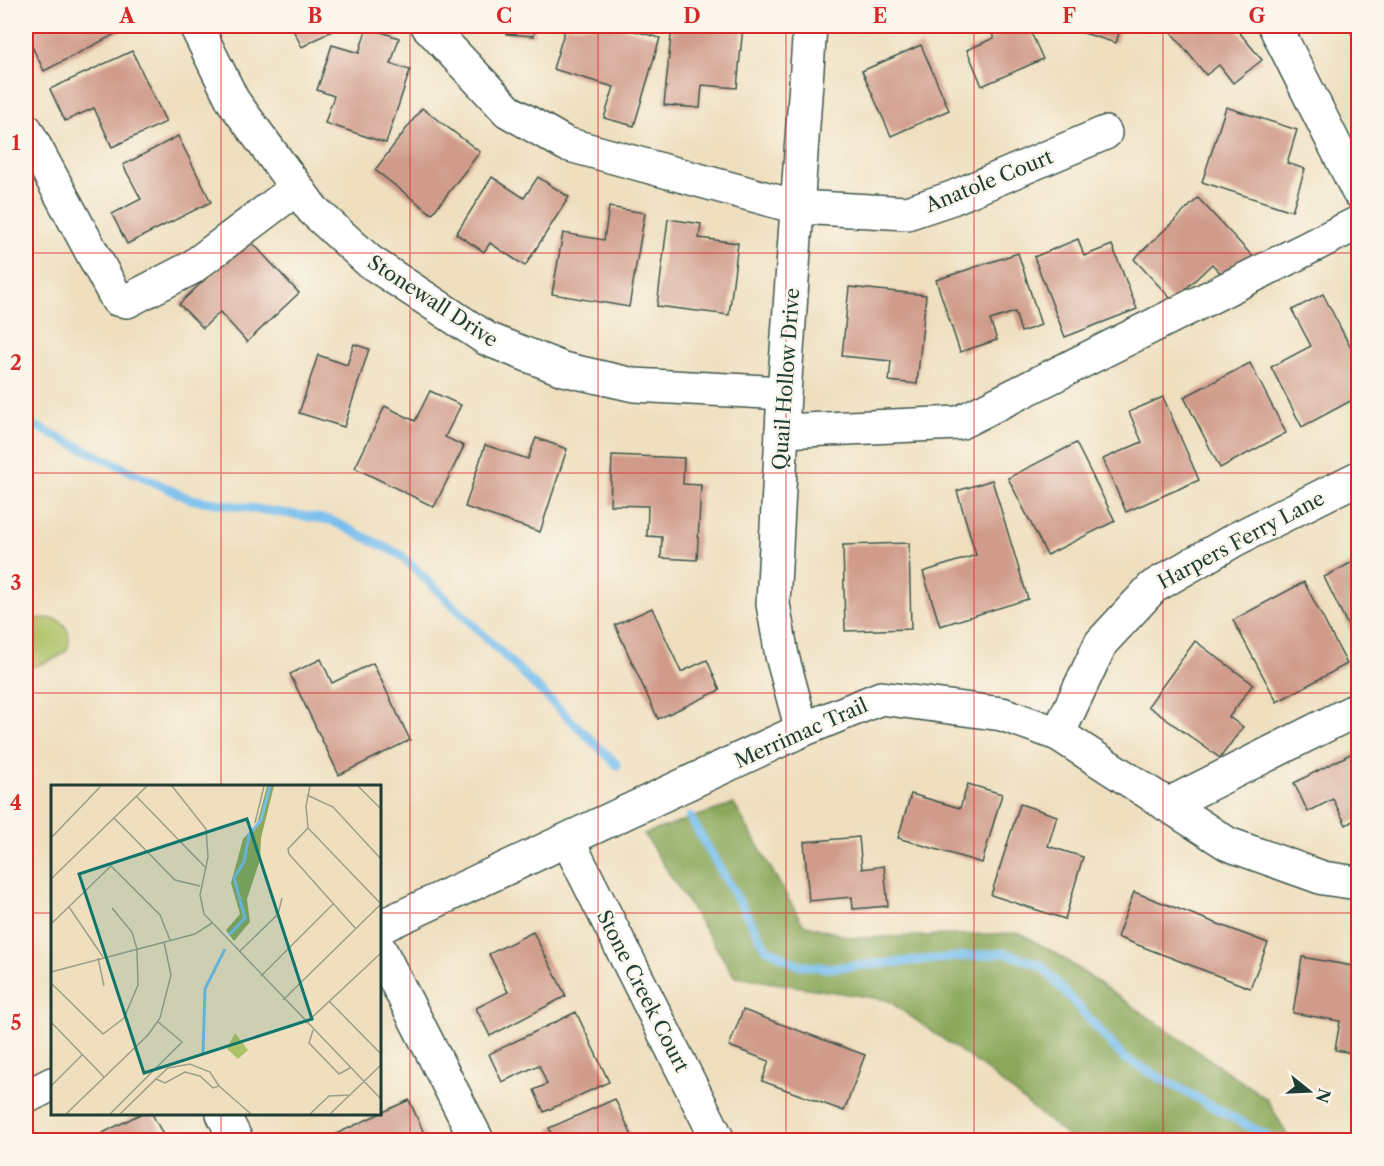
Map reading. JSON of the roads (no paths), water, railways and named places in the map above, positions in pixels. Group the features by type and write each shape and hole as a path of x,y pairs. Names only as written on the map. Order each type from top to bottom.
{"street":[{"name":"Stonewall Drive","path":"196,26 233,101 313,210 369,261 487,339 563,369 634,385 784,393"},
{"name":"Anatole Court","path":"428,26 508,111 566,144 798,207 907,213 952,198 1106,133"},
{"name":"Quail Hollow Drive","path":"802,730 782,656 773,604 784,393 810,26"},
{"path":"1275,26 1359,191"},
{"path":"26,130 117,299 127,301 191,268 297,188"},
{"path":"782,431 959,423 1359,223"},
{"name":"Harpers Ferry Lane","path":"1058,734 1101,643 1153,587 1236,539 1359,478"},
{"name":"Merrimac Trail","path":"381,927 802,730 881,698 1002,714 1058,734 1228,844 1323,878 1359,883"},
{"path":"1167,805 1359,709"},
{"name":"Stone Creek Court","path":"568,841 718,1140"},
{"path":"381,952 477,1140"},
{"path":"26,1097 51,1084"},
{"path":"224,1115 236,1140"}],"waterway":[{"path":"26,422 190,499 330,520 401,555 617,765"},
{"path":"690,817 766,948 798,965 829,968 1005,953 1041,965 1124,1058 1274,1140"}]}
